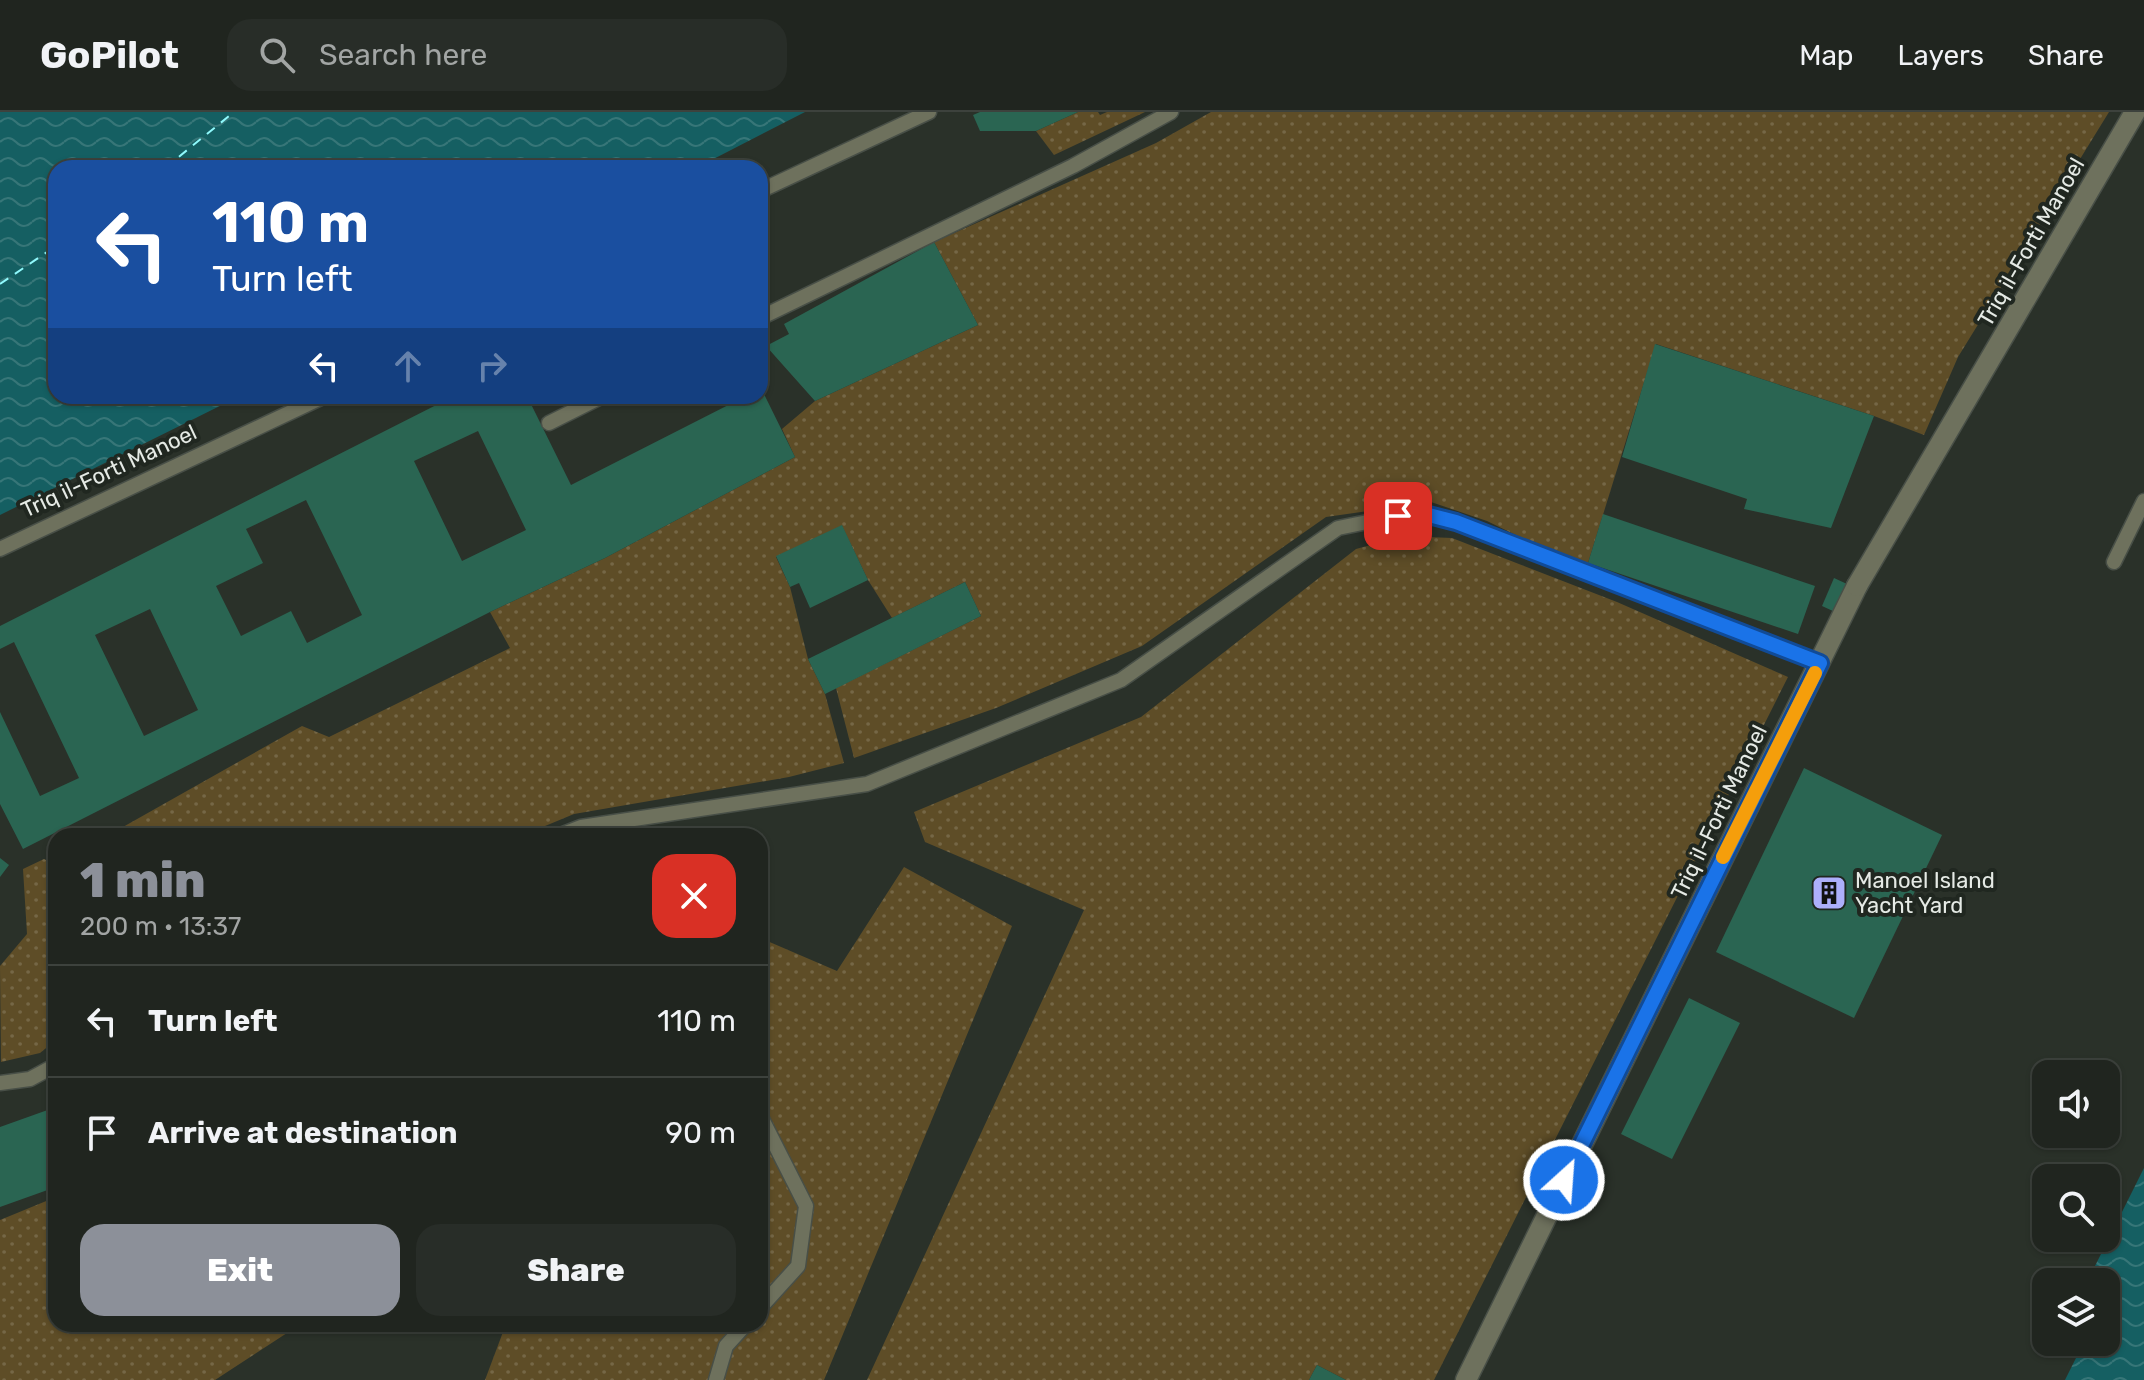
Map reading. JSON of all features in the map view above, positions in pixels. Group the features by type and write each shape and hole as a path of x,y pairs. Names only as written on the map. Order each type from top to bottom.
{"street":[{"name":"Triq il-Forti Manoel","path":"1466,1380 1857,586 2135,112"}],"lane":[{"path":"768,187 929,112"},
{"path":"768,314 1073,166 1171,112"},
{"name":"Triq il-Forti Manoel","path":"0,549 308,404"},
{"path":"549,423 587,404"},
{"path":"2114,562 2144,501"},
{"path":"578,828 867,784 1121,680 1338,528 1417,512 1456,522 1820,663"},
{"path":"0,1083 30,1079 48,1069"},
{"path":"768,1131 806,1206 798,1266 768,1299"},
{"path":"716,1380 726,1346 739,1332"}],"shaded area":[{"path":"1078,112 1098,112 1100,115 1107,112 1145,112 1054,155 1036,131"},
{"path":"1211,112 2109,112 1958,357 1924,435 1656,344 1588,563 1555,554 1487,521 1431,502 1326,517 1142,646 996,708 854,758 836,688 981,616 965,582 892,618 868,580 842,526 776,557 790,587 808,659 825,694 844,763 789,777 574,814 540,828 121,828 302,726 329,737 510,648 490,612 605,558 795,457 782,429 815,401 978,325 934,242 1156,143"},
{"path":"1404,536 1452,538 1617,602 1788,677 1434,1380 1346,1380 1317,1365 1309,1380 867,1380 1084,910 925,842 914,812 1141,717 1356,549"},
{"path":"44,859 48,861 48,1046 40,1053 1,1062 0,966 27,934 23,869"},
{"path":"904,867 1012,926 824,1380 485,1380 503,1332 768,1332 768,941 837,971"},
{"path":"48,1200 48,1332 289,1332 215,1380 0,1380 0,1220"}],"water":[{"path":"0,112 805,112 712,160 48,160 48,404 224,404 0,515"},
{"path":"2144,1168 2144,1380 2065,1380 2077,1356 2120,1356 2120,1268 2094,1268 2102,1252 2120,1252 2120,1216"}],"building":[{"path":"980,112 1078,112 1036,131 980,131 973,115"},
{"path":"934,242 978,325 815,401 768,348 768,345 789,334 784,324"},
{"path":"1655,344 1874,416 1831,528 1744,509 1747,499 1622,457"},
{"path":"768,402 795,457 605,558 490,612 64,828 48,828 48,836 23,849 0,804 0,712 40,796 79,778 14,642 0,649 0,626 438,404 531,404 571,485 730,404","holes":["478,431 526,530 462,561 414,461","306,500 362,615 307,643 291,611 241,636 216,586 263,563 246,529","150,609 198,710 144,736 95,635"]},
{"path":"1603,514 1815,586 1798,634 1588,563"},
{"path":"842,525 868,580 810,608 799,583 790,587 776,556"},
{"path":"1834,578 1847,584 1835,612 1822,606"},
{"path":"965,582 981,616 825,694 808,659"},
{"name":"Manoel Island Yacht Yard","path":"1804,768 1942,835 1854,1018 1716,952"},
{"path":"0,858 9,865 0,877"},
{"path":"1689,998 1740,1023 1672,1159 1621,1134"},
{"path":"48,1110 48,1190 0,1207 0,1127"},
{"path":"1317,1365 1346,1380 1309,1380"}],"ferry route":[{"path":"175,160 234,112"},
{"path":"0,284 48,251"}],"slow traffic":[{"path":"1723,857 1815,673"}],"place":[{"name":"Manoel Island Yacht Yard","path":"1829,893"}],"route":[{"path":"1398,516 1417,512 1456,522 1820,663 1564,1180"}]}
